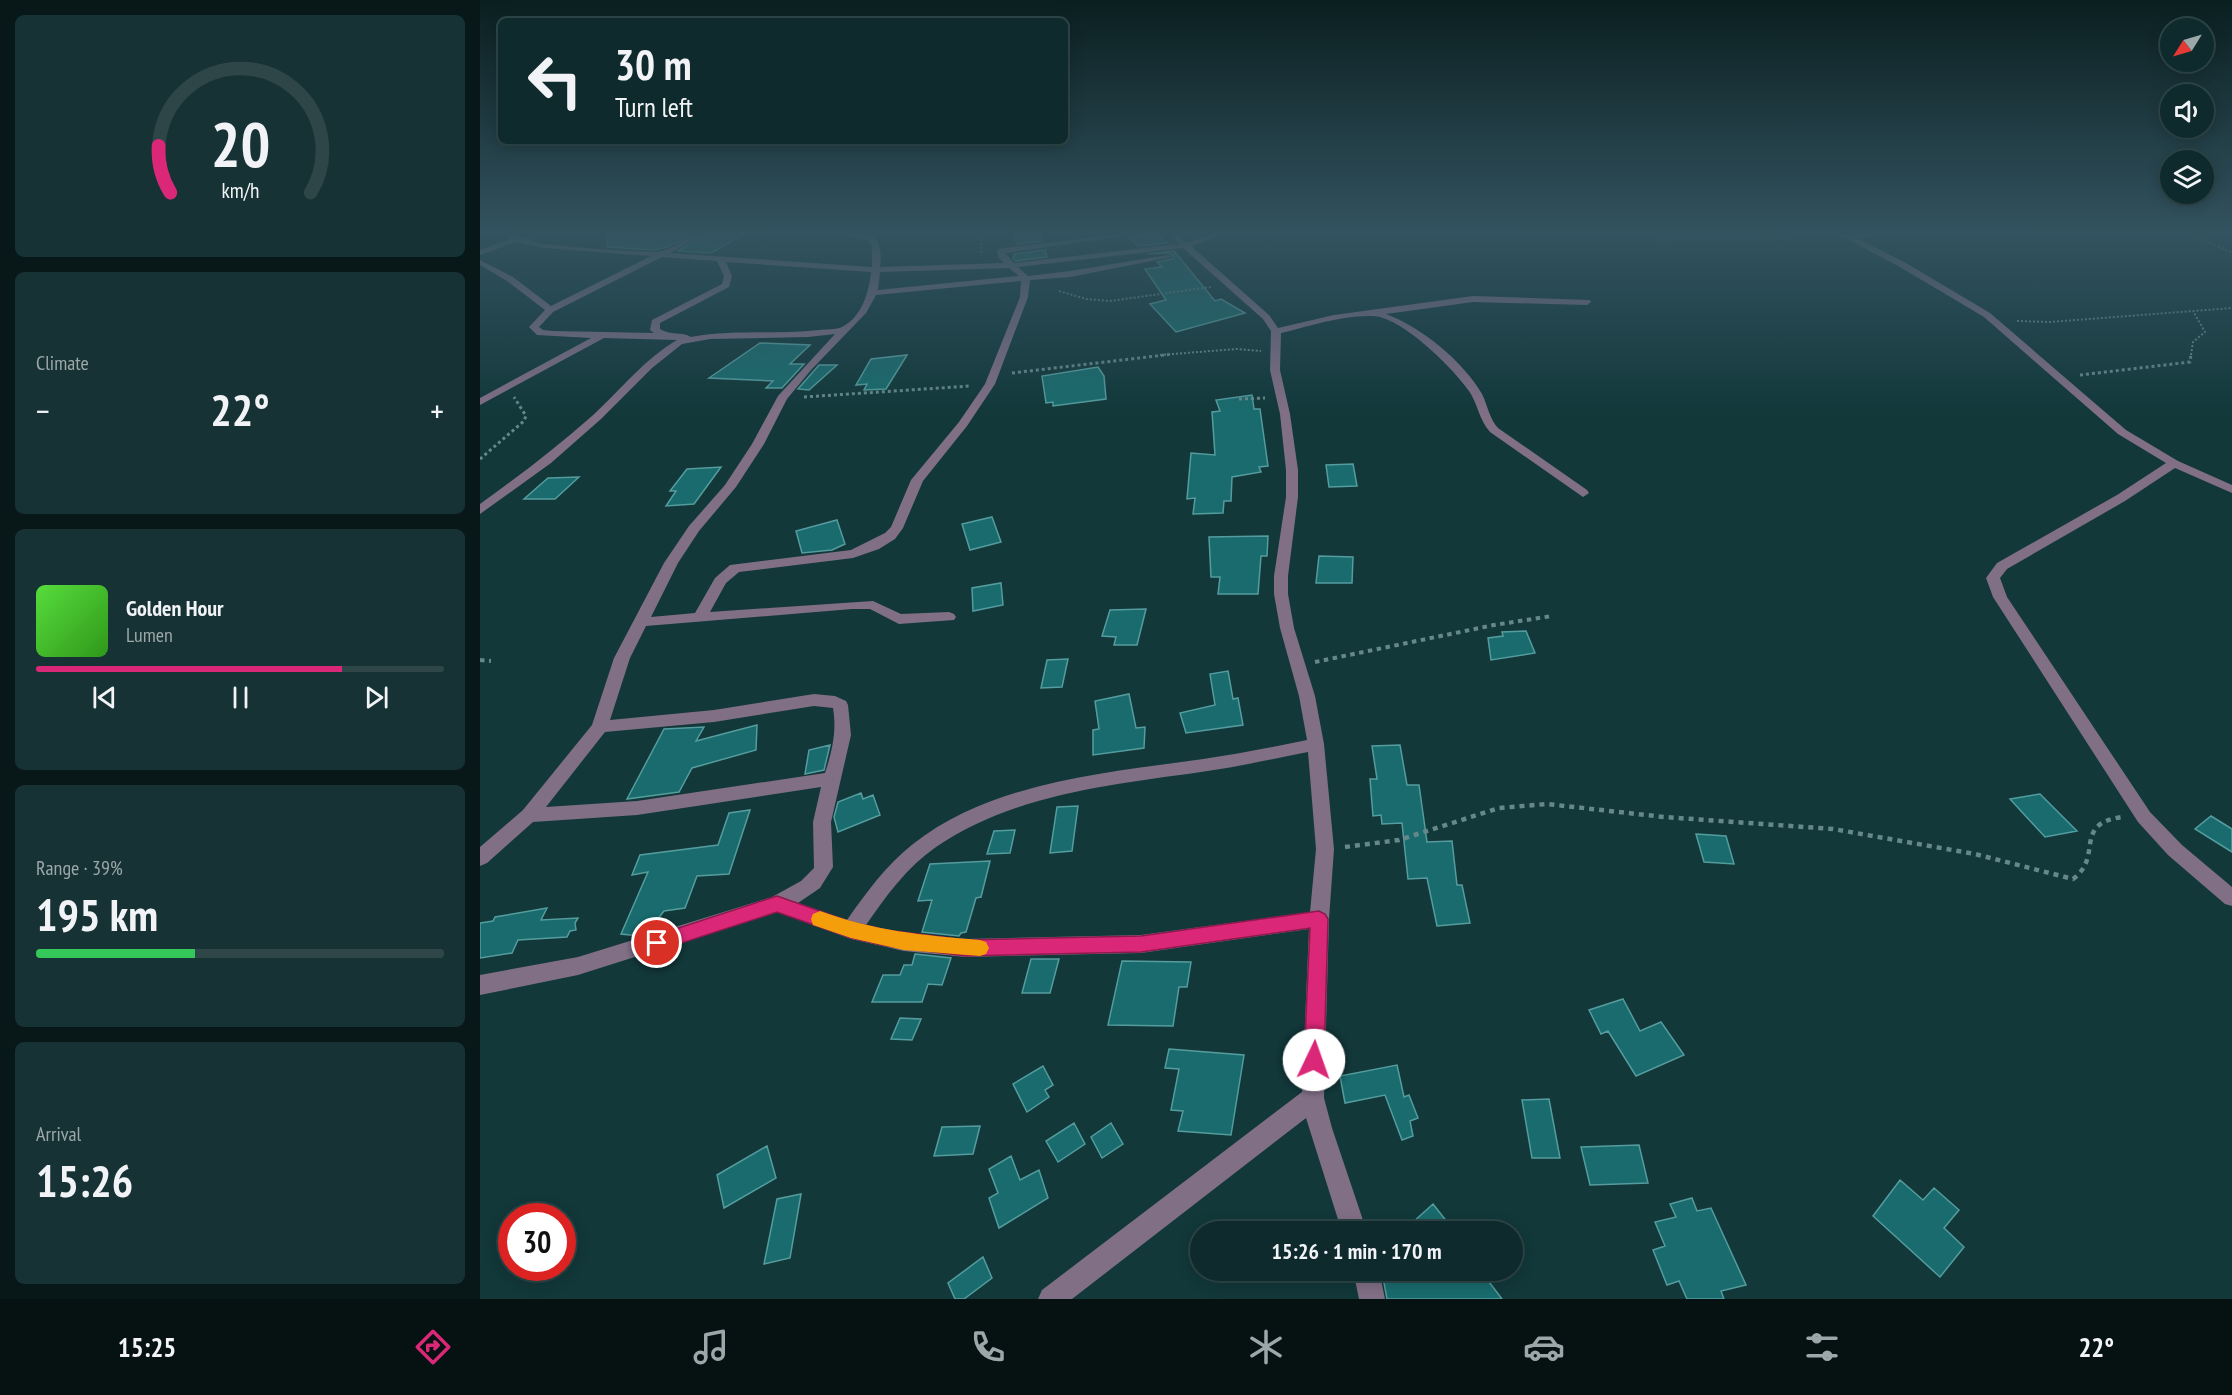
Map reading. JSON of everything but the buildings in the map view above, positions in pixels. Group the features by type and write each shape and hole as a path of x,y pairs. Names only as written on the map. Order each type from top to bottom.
{"street":[{"path":"529,294 550,310"},
{"path":"582,294 550,310 539,319 535,331 601,336 787,335 840,323 863,310 873,294"},
{"path":"664,336 655,330 655,322 708,294"},
{"path":"700,617 720,581 735,568 853,554 874,546 890,536 897,528 917,480 963,424 992,379 1024,294"},
{"path":"1238,294 1266,317 1276,331 1275,370 1282,395 1290,447 1292,497 1281,576 1281,594 1287,628 1300,664 1316,744 1325,849 1319,919 1313,1098 1320,1128 1351,1221"},
{"path":"1949,294 1987,315 2036,354 2058,379 2122,432 2174,463 2232,489"},
{"path":"1276,331 1373,312 1473,299 1587,302"},
{"path":"1373,312 1396,320 1425,338 1469,384 1478,397 1486,422 1494,430 1583,493"},
{"path":"480,858 529,815 600,727 621,658 676,554 730,487 758,444 782,398 840,323"},
{"path":"480,402 601,336"},
{"path":"480,510 547,461 597,417 665,351 679,342 696,337"},
{"path":"2174,463 2121,498 2002,566 1994,578 2000,597 2144,817 2175,850 2232,898"},
{"path":"640,622 873,605 899,619 949,617"},
{"path":"480,985 578,966 777,904 804,890 822,873 825,860 822,826 824,800 832,779 843,716 840,705 829,700 714,716 600,727"},
{"path":"851,930 880,888 909,858 930,841 1030,796 1083,783 1242,759 1316,744"},
{"path":"529,815 637,808 832,779"},
{"path":"777,904 851,930 904,942 966,948 1099,946 1183,940 1319,919"},
{"path":"1051,1299 1313,1098"},
{"path":"1368,1281 1372,1299"}],"path":[{"path":"1070,294 1086,299 1110,301 1161,294"},
{"path":"1987,315 2036,323 2232,308"},
{"path":"2058,379 2190,362 2193,342 2205,332 2193,311"},
{"path":"782,398 992,379 1212,350 1277,351"},
{"path":"480,459 524,421 526,416 505,387"},
{"path":"1239,399 1282,395"},
{"path":"1300,664 1347,657 1432,637 1552,616"},
{"path":"480,660 491,661"},
{"path":"1325,849 1398,840 1498,808 1547,804 1884,836 1975,854 2073,879 2081,875 2086,867 2089,860 2089,837 2099,821 2108,818 2144,817"}],"slow traffic":[{"path":"820,919 851,930 904,942 980,948"}],"route":[{"path":"657,943 777,904 851,930 904,942 966,948 1141,944 1183,940 1319,919 1314,1060"}]}
